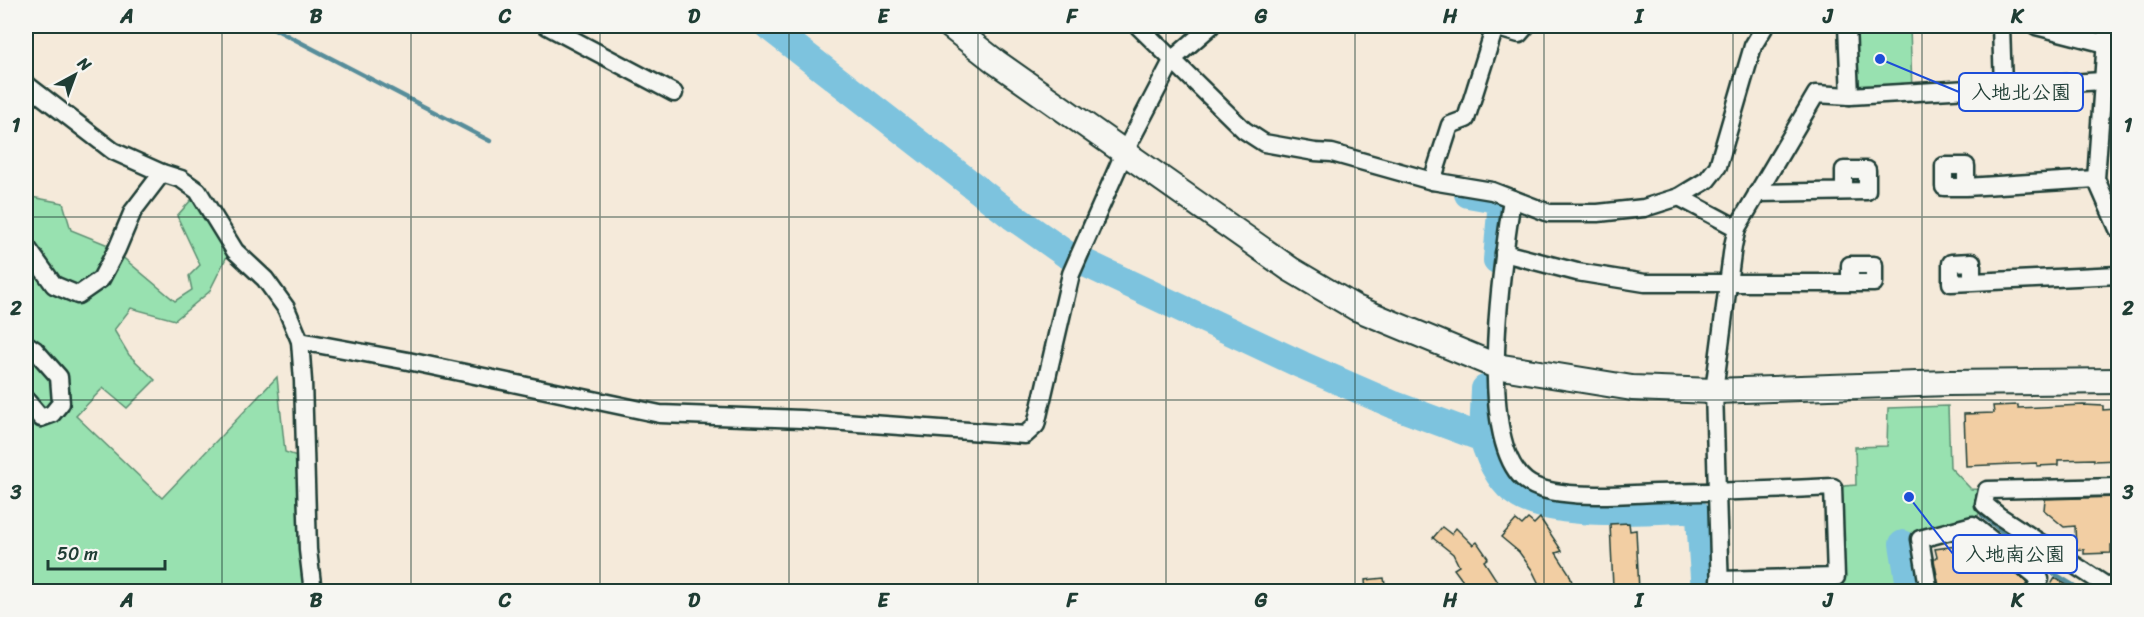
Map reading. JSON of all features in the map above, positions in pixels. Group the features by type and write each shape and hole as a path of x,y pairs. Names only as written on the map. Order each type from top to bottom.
{"street":[{"path":"547,26 674,93"},
{"path":"951,26 996,62 1290,269 1356,308 1496,366 1632,388 1714,391 1948,383 2118,381"},
{"path":"1138,26 1244,130 1264,142 1332,153 1432,181 1492,191 1548,213 1588,213 1644,208 1679,197 1707,180 1718,166 1753,46 1765,26"},
{"path":"300,341 408,361 660,414 802,419 1024,435 1036,424 1071,274 1125,151 1173,59 1211,26"},
{"path":"1432,181 1450,125 1466,119 1493,26 1519,34 1526,26"},
{"path":"1847,26 1850,96"},
{"path":"2001,26 2003,87"},
{"path":"2036,26 2106,44"},
{"path":"2107,26 2103,81 2110,104 2096,179 2117,220"},
{"path":"1512,199 1504,253 1496,366 1498,422 1510,462 1527,482 1547,490 1582,495 1717,492 1833,487 1836,577 1719,586 1717,492 1714,391 1737,228 1816,94 1850,96 2103,81"},
{"path":"26,84 113,151 181,179 198,191 235,251 265,279 286,308 300,341 308,550 313,591"},
{"path":"26,246 54,285 78,295 101,279 117,249 133,210 162,173"},
{"path":"1966,187 2096,179"},
{"path":"1757,193 1844,191"},
{"path":"1679,197 1737,228"},
{"path":"1504,253 1577,272 1645,283 1850,283"},
{"path":"1972,282 2118,275"},
{"path":"26,344 35,350 60,377 61,403 52,414 41,418 26,400"},
{"path":"2116,591 1984,504 1988,490 2118,487"},
{"path":"1929,591 1920,539 1973,525 2040,579 2034,591"}],"green space":[{"path":"1847,26 1910,26 1912,92 1850,96"},
{"path":"26,196 63,203 71,230 108,245 175,301 192,290 189,276 200,265 177,216 192,199 229,252 209,292 175,320 131,308 114,330 129,355 155,380 127,408 103,388 76,416 162,498 277,377 285,452 297,456 306,591 26,591"},
{"path":"1948,406 1950,467 1971,489 1987,490 1984,504 1973,525 1920,539 1898,540 1905,591 1720,591 1719,580 1835,577 1833,487 1856,485 1855,447 1887,446 1888,408"}],"building":[{"path":"2018,405 2018,408 2083,405 2103,406 2103,410 2116,409 2118,460 2058,460 2058,465 2037,466 2037,463 1966,466 1964,414 1994,413 1993,406"},
{"path":"2118,497 2118,544 2111,545 2111,553 2084,554 2084,550 2076,549 2075,526 2064,527 2044,510 2045,499"},
{"path":"1540,518 1562,551 1556,553 1569,573 1575,591 1544,591 1519,552 1501,537 1516,520 1522,525 1528,519 1534,524"},
{"path":"1629,523 1630,531 1636,530 1639,591 1617,591 1617,587 1613,587 1610,524"},
{"path":"1442,527 1451,534 1456,528 1473,545 1477,542 1488,558 1484,561 1497,581 1500,591 1477,591 1470,581 1465,584 1454,569 1459,566 1453,554 1433,538"},
{"path":"1978,543 1998,559 2003,573 2008,567 2027,582 2024,591 1940,591 1934,560 1937,557 1935,549"},
{"path":"1384,578 1386,591 1366,591 1365,580"},
{"path":"2055,578 2077,591 2047,591"}],"waterway":[{"path":"269,26 490,141"},
{"path":"768,26 1012,216 1066,254 1302,365 1394,405 1483,438 1496,470 1506,484 1519,495 1536,502 1579,510 1693,509 1700,518 1705,592"},
{"path":"1468,194 1502,200 1497,260"},
{"path":"1483,438 1485,389"},
{"path":"1982,515 2050,571 2084,592"},
{"path":"1903,544 1911,592"}],"place":[{"name":"入地北公園","path":"1880,59"},
{"name":"入地南公園","path":"1909,497"}]}
